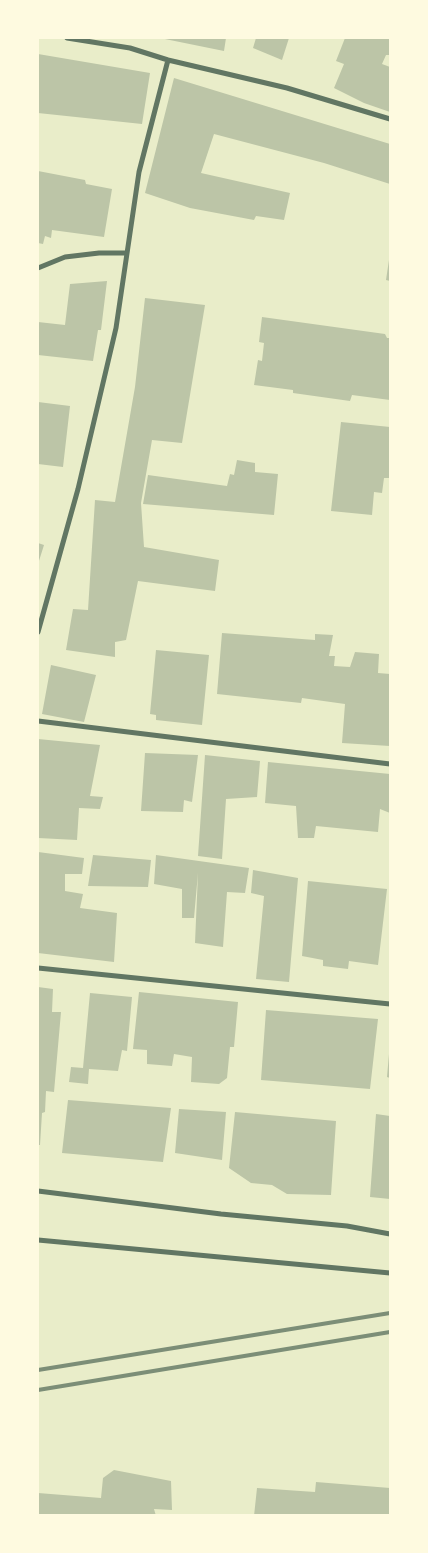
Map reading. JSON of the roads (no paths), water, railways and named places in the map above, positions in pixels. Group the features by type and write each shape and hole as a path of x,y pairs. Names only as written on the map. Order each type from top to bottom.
{"street":[{"path":"67,38 130,48 168,60 287,88 390,119"},
{"path":"38,632 78,489 116,328 139,172 168,60"},
{"path":"38,268 65,257 99,253 126,253"},
{"path":"38,720 390,764"},
{"path":"38,968 390,1004"},
{"path":"38,1191 221,1214 347,1226 390,1234"},
{"path":"38,1240 390,1273"}],"railway":[{"path":"38,1370 390,1313"},
{"path":"38,1390 390,1332"}]}
